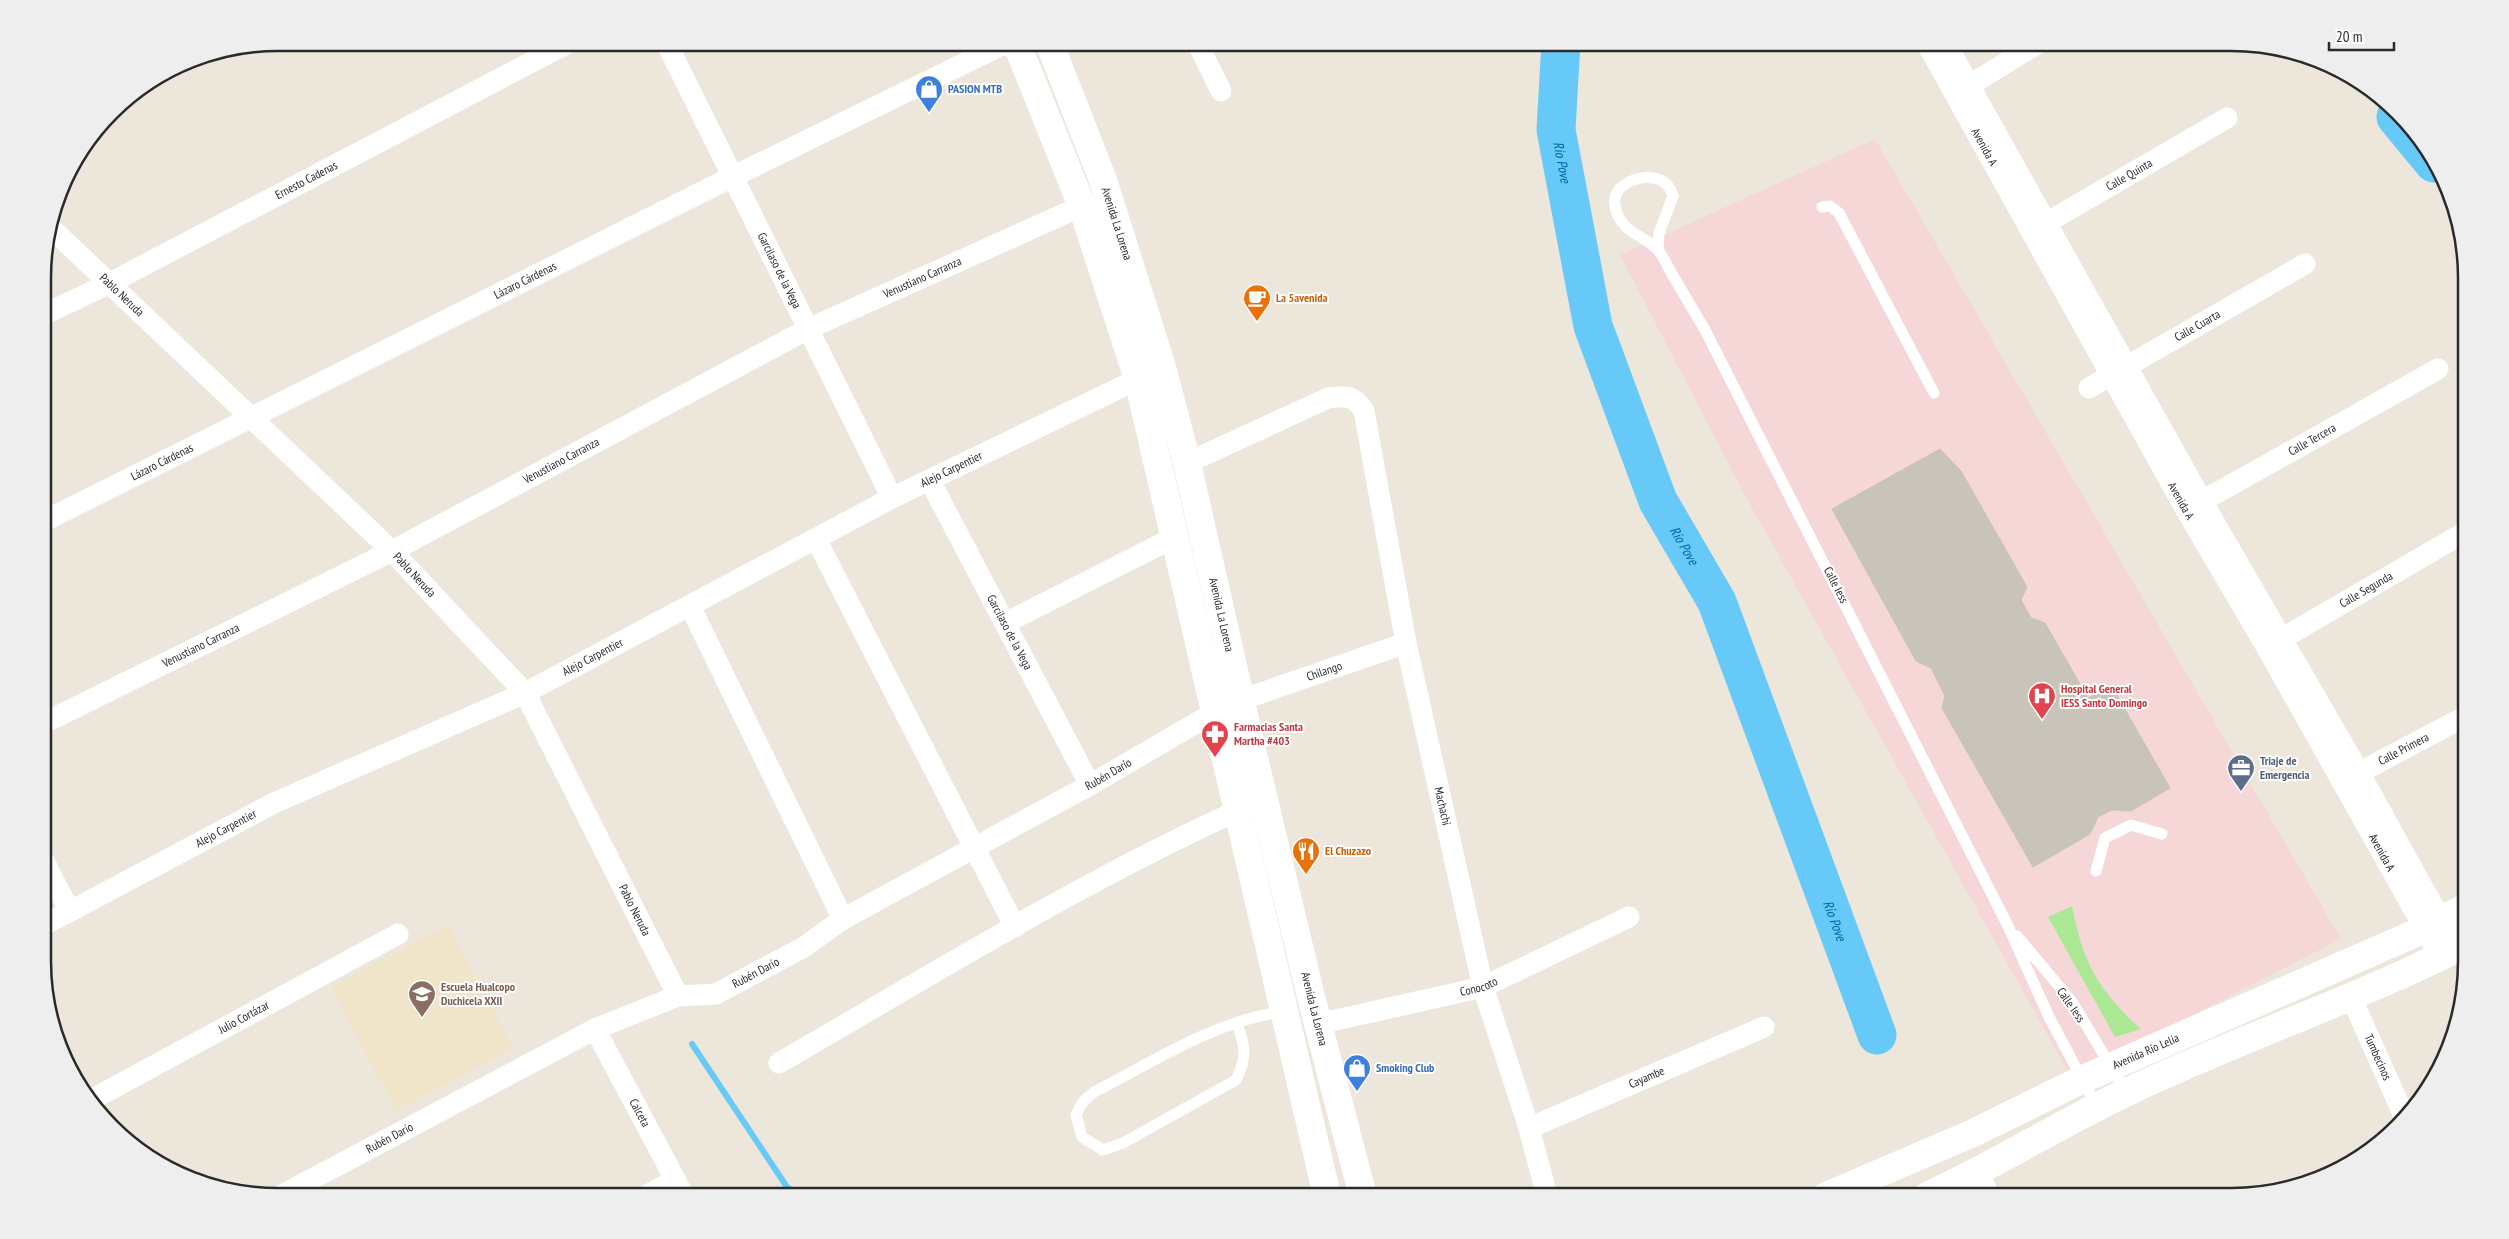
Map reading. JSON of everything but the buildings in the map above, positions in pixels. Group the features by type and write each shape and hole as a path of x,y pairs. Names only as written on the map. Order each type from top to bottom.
{"main road":[{"path":"1020,51 1082,206 1138,378 1325,1188"},
{"name":"Avenida La Lorena","path":"1053,51 1103,180 1162,367 1187,463 1318,1024 1361,1188"},
{"name":"Avenida Río Lelia","path":"1845,1188 1974,1133 2083,1079 2434,924 2458,911"},
{"path":"1965,1188 1984,1184 2097,1107 2126,1092 2351,997 2455,950"}],"street":[{"name":"Ernesto Cadenas","path":"51,311 108,284 553,51"},
{"name":"Garcilaso de la Vega","path":"670,51 892,498"},
{"name":"Lázaro Cárdenas","path":"51,518 732,177 990,51"},
{"path":"1201,51 1221,91"},
{"name":"Avenida A","path":"1933,51 1963,90"},
{"name":"Avenida A","path":"1948,51 1963,90 2194,506 2275,643 2359,772 2434,924"},
{"path":"1963,90 2026,51"},
{"name":"Calle Quinta","path":"2038,228 2227,118"},
{"name":"Venustiano Carranza","path":"51,720 392,551 808,329 1082,206"},
{"name":"Pablo Neruda","path":"56,233 392,551 525,693 678,996"},
{"name":"Calle Cuarta","path":"2089,388 2304,264"},
{"name":"Calle Tercera","path":"2194,506 2438,369"},
{"name":"Alejo Carpentier","path":"51,922 274,803 525,693 892,498 1138,378"},
{"name":"Machachi","path":"1187,463 1328,398 1346,396 1357,400 1364,411 1406,643 1483,987 1529,1128 1545,1188"},
{"name":"Garcilaso de la Vega","path":"930,481 1090,785"},
{"name":"Calle Segunda","path":"2275,643 2458,536"},
{"path":"1005,623 1175,537"},
{"path":"816,539 1015,927"},
{"path":"690,606 843,919"},
{"name":"Chilango","path":"1241,700 1406,643"},
{"name":"Avenida A","path":"2275,643 2341,783 2434,924 2455,950"},
{"name":"Rubén Darío","path":"295,1188 595,1029 678,996 716,994 804,947 843,919 1090,785 1215,712"},
{"name":"Calle Primera","path":"2341,783 2458,720"},
{"path":"779,1063 1015,927 1170,842 1237,811"},
{"path":"51,875 70,912"},
{"name":"Conocoto","path":"1318,1024 1483,987 1629,917"},
{"name":"Julio Cortázar","path":"97,1097 398,934"},
{"name":"Tumbecinos","path":"2351,997 2401,1110"},
{"name":"Cayambe","path":"1529,1128 1764,1027"},
{"name":"Calceta","path":"595,1029 679,1188"}],"lane":[{"name":"Calle Iess","path":"1658,250 1659,234 1673,196 1668,185 1654,178 1638,178 1622,186 1616,195 1614,204 1618,215 1625,228 1658,250 1705,330 2007,924 2049,1016 2097,1107"},
{"path":"1822,207 1830,206 1839,213 1934,393"},
{"path":"2096,871 2106,838 2131,824 2162,834"},
{"name":"Calle Iess","path":"2007,924 2073,1003 2126,1092"},
{"path":"1237,1023 1244,1047 1244,1064 1236,1080 1123,1143 1103,1150 1082,1137 1076,1115 1082,1103 1094,1092 1183,1046 1237,1023 1258,1015 1283,1012"}],"shaded area":[{"name":"Hospital General IESS Santo Domingo","path":"1875,139 2341,939 2071,1077 1748,501 1620,255"},
{"name":"Escuela Hualcopo Duchicela XXII","path":"448,925 513,1048 396,1110 331,987"}],"green space":[{"path":"2072,906 2081,944 2094,974 2114,1001 2141,1029 2115,1037 2048,917"}],"waterway":[{"name":"Río Pove","path":"1560,51 1556,130 1593,326 1658,501 1717,602 1877,1035"},
{"path":"692,1044 788,1188"}],"place":[{"name":"PASION MTB","path":"929,113"},
{"name":"La 5avenida","path":"1257,322"},
{"name":"Hospital General IESS Santo Domingo","path":"2042,720"},
{"name":"Farmacias Santa Martha #403","path":"1215,758"},
{"name":"Triaje de Emergencia","path":"2241,792"},
{"name":"El Chuzazo","path":"1306,875"},
{"name":"Escuela Hualcopo Duchicela XXII","path":"422,1018"},
{"name":"Smoking Club","path":"1357,1092"}]}
